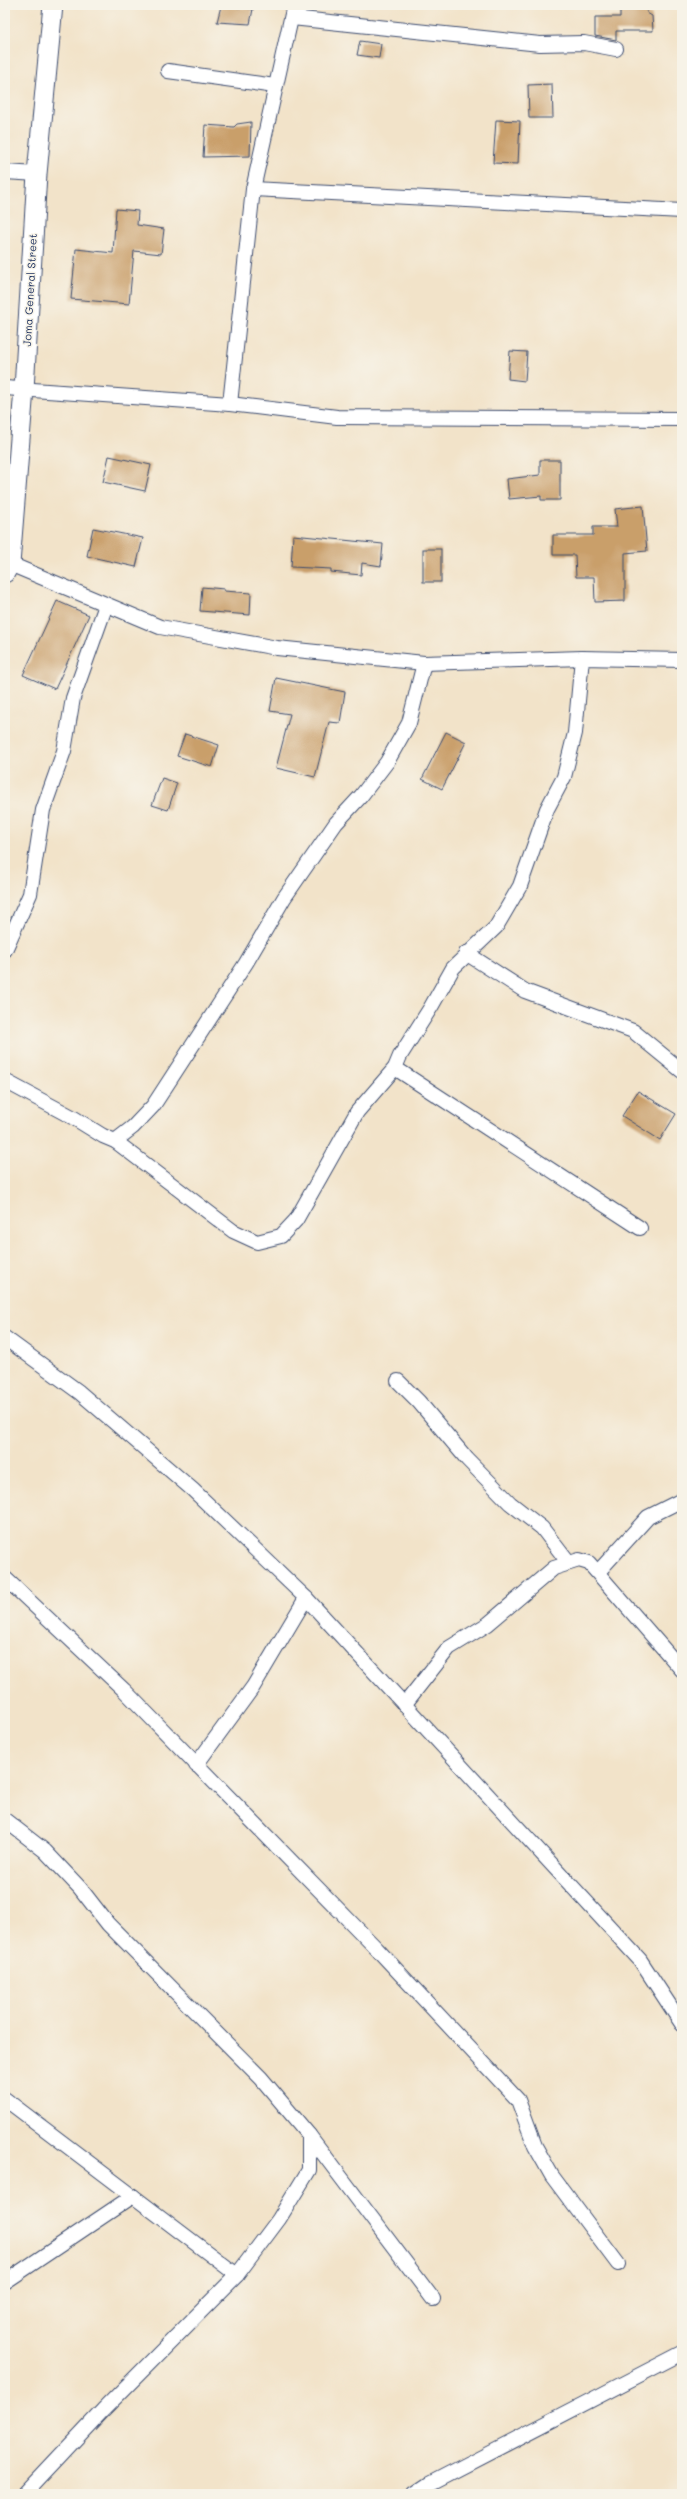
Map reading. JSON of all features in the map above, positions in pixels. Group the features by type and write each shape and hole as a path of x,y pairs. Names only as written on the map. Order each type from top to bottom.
{"street":[{"name":"Joma General Street","path":"8,569 24,389 37,174 53,5"},
{"path":"230,404 253,189 293,11 540,44 584,43 616,49"},
{"path":"168,71 275,86"},
{"path":"5,172 37,174"},
{"path":"253,189 682,211"},
{"path":"5,388 230,404 337,417 682,419"},
{"path":"8,569 106,605 160,627 277,648 424,664 582,658 682,660"},
{"path":"5,950 30,894 43,810 64,751 73,698 106,605"},
{"path":"5,1081 74,1118 103,1136 115,1141 233,1231 257,1242 281,1236 296,1220 357,1112 394,1068 453,968 466,953 496,927 520,886 547,810 564,777 575,733 582,658"},
{"path":"115,1141 134,1128 153,1106 167,1081 246,963 284,898 336,823 361,796 387,762 408,723 424,664"},
{"path":"466,953 525,991 633,1031 682,1071"},
{"path":"394,1068 640,1228"},
{"path":"5,1338 79,1392 193,1490 306,1598 640,1960 682,2024"},
{"path":"398,1381 419,1402 467,1459 510,1502 542,1528 568,1562"},
{"path":"598,1572 648,1517 682,1500"},
{"path":"404,1705 449,1648 488,1624 554,1568 568,1562 579,1560 589,1563 598,1572 682,1670"},
{"path":"5,1578 124,1690 377,1949 518,2100 535,2146 552,2176 618,2264"},
{"path":"196,1765 253,1687 306,1598"},
{"path":"5,1820 45,1851 80,1888 108,1924 261,2078 309,2135 433,2299"},
{"path":"5,2098 237,2275"},
{"path":"24,2494 103,2410 237,2275 279,2219 310,2170 309,2135"},
{"path":"5,2282 133,2196"},
{"path":"414,2494 429,2484 682,2353"}],"building":[{"path":"620,5 647,5 647,13 652,16 653,31 616,31 616,40 595,36 595,17 620,17"},
{"path":"221,6 253,9 250,24 217,22"},
{"path":"360,41 381,44 379,58 357,55"},
{"path":"552,84 553,118 529,118 528,85"},
{"path":"496,120 520,121 518,164 493,163"},
{"path":"251,122 250,156 203,157 205,125 234,127 237,124"},
{"path":"116,209 138,211 137,225 164,229 161,254 134,251 129,304 71,299 76,249 113,253"},
{"path":"510,351 527,352 525,381 508,379"},
{"path":"109,456 151,465 145,491 103,482"},
{"path":"540,460 560,460 560,500 541,500 541,496 509,499 507,479 540,475"},
{"path":"643,506 647,551 625,553 625,601 595,602 594,577 576,577 575,555 553,555 553,535 593,535 593,527 617,527 615,509"},
{"path":"93,528 143,538 136,567 87,556"},
{"path":"293,535 383,544 381,566 362,563 361,575 331,572 331,569 291,567"},
{"path":"423,549 441,549 441,582 423,582"},
{"path":"202,587 224,589 224,591 251,593 250,615 200,611"},
{"path":"57,601 89,615 55,689 23,675"},
{"path":"276,678 345,692 340,723 329,722 315,777 276,768 290,714 270,711"},
{"path":"446,732 466,742 442,789 422,779"},
{"path":"185,734 219,745 212,767 177,756"},
{"path":"162,778 177,783 168,810 152,805"},
{"path":"638,1091 676,1114 660,1140 622,1116"}]}
